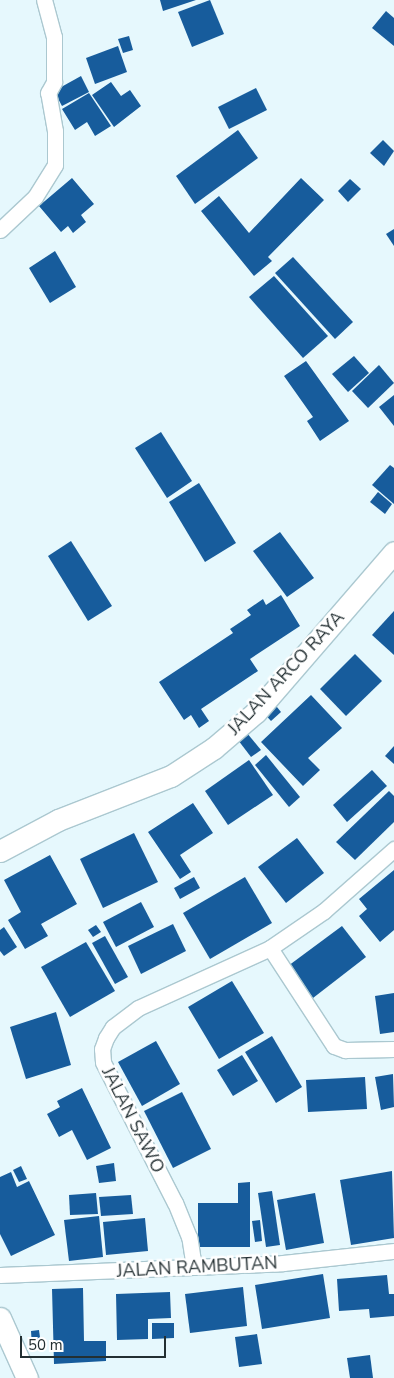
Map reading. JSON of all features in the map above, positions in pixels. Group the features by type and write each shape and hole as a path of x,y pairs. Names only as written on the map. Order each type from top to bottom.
{"main road":[{"name":"JALAN ARCO RAYA","path":"0,851 58,820 171,776 214,748 256,712 394,552"},
{"path":"0,1318 27,1378"}],"street":[{"path":"0,230 35,197 55,165 55,131 48,93 54,82 54,37 44,0"},
{"name":"JALAN SAWO","path":"194,1267 192,1248 184,1225 103,1062 102,1049 114,1027 138,1008 270,948 324,912 394,849"},
{"path":"270,948 334,1046 345,1050 394,1049"},
{"name":"JALAN RAMBUTAN","path":"0,1275 283,1263 394,1251"}],"building":[{"path":"160,0 196,0 163,11"},
{"path":"210,0 224,34 192,47 178,12"},
{"path":"386,11 394,18 394,46 372,28"},
{"path":"129,36 133,50 123,53 118,39"},
{"path":"118,46 127,72 95,84 86,58"},
{"path":"81,76 89,92 62,106 54,91"},
{"path":"111,82 121,96 130,90 141,106 114,127 92,95"},
{"path":"256,88 267,110 229,129 218,107"},
{"path":"89,93 111,126 95,136 87,122 75,130 62,109"},
{"path":"238,130 258,158 195,204 176,176"},
{"path":"383,140 394,151 384,166 370,153"},
{"path":"72,178 94,204 81,215 86,222 73,233 68,226 61,232 39,206"},
{"path":"301,178 324,200 268,257 272,261 254,276 201,211 219,196 249,233"},
{"path":"350,179 361,189 348,202 338,191"},
{"path":"394,229 394,246 386,234"},
{"path":"55,251 76,287 50,303 29,268"},
{"path":"293,257 353,322 335,339 275,273"},
{"path":"274,276 328,336 303,358 249,297"},
{"path":"354,356 369,373 348,392 332,374"},
{"path":"306,361 349,421 320,441 307,421 313,417 284,376"},
{"path":"379,365 394,383 368,408 352,391"},
{"path":"394,395 394,426 379,407"},
{"path":"161,432 192,481 167,498 135,448"},
{"path":"390,465 394,468 394,504 372,485"},
{"path":"199,483 236,543 205,562 169,502"},
{"path":"378,492 392,504 385,514 370,502"},
{"path":"280,532 314,578 287,597 253,551"},
{"path":"71,541 112,606 88,621 48,556"},
{"path":"281,595 300,626 250,659 258,671 201,709 209,721 199,728 191,715 184,720 159,682 233,633 230,629 251,615 247,610 263,599 266,605"},
{"path":"394,611 394,655 372,635"},
{"path":"355,654 382,681 346,716 320,689"},
{"path":"311,695 342,728 308,758 320,770 303,786 261,742"},
{"path":"272,701 281,712 271,721 261,710"},
{"path":"247,733 261,750 251,757 238,740"},
{"path":"394,746 394,764 385,756"},
{"path":"266,755 300,797 289,807 255,765"},
{"path":"249,760 273,795 228,825 205,791"},
{"path":"372,770 387,786 347,822 333,805"},
{"path":"389,791 394,796 394,822 355,860 336,842"},
{"path":"193,803 213,833 180,855 191,872 180,879 148,832"},
{"path":"134,833 158,882 103,908 80,859"},
{"path":"297,838 324,873 286,903 258,867"},
{"path":"50,855 77,904 41,924 48,936 25,949 8,920 21,912 4,880"},
{"path":"394,870 394,930 380,942 359,916 367,909 359,899"},
{"path":"194,877 200,888 180,899 174,888"},
{"path":"245,877 272,923 210,959 183,913"},
{"path":"141,902 154,927 116,947 103,922"},
{"path":"173,924 186,951 141,974 128,946"},
{"path":"96,925 101,932 93,937 88,930"},
{"path":"342,926 366,957 313,998 288,966"},
{"path":"4,927 17,947 4,956 0,951 0,930"},
{"path":"105,936 128,977 115,984 92,943"},
{"path":"86,942 115,991 70,1017 41,967"},
{"path":"232,981 264,1033 219,1059 188,1007"},
{"path":"394,993 394,1032 380,1034 375,996"},
{"path":"56,1012 71,1065 26,1079 10,1027"},
{"path":"272,1036 302,1087 276,1103 245,1052"},
{"path":"156,1041 180,1084 142,1106 118,1062"},
{"path":"242,1055 258,1081 233,1096 217,1070"},
{"path":"393,1074 394,1107 381,1110 375,1077"},
{"path":"365,1077 367,1109 308,1112 306,1080"},
{"path":"82,1088 111,1148 87,1160 72,1130 59,1137 47,1114 60,1107 57,1101"},
{"path":"182,1092 211,1149 173,1168 144,1111"},
{"path":"114,1163 116,1181 99,1183 96,1166"},
{"path":"21,1166 27,1179 19,1182 13,1170"},
{"path":"392,1171 394,1238 351,1245 340,1180"},
{"path":"11,1172 17,1187 29,1181 55,1235 11,1256 0,1234 0,1177"},
{"path":"250,1182 250,1247 198,1247 198,1203 238,1203 238,1183"},
{"path":"272,1191 280,1245 266,1247 258,1193"},
{"path":"96,1193 98,1214 70,1215 69,1195"},
{"path":"315,1193 324,1243 286,1250 277,1200"},
{"path":"131,1195 133,1214 101,1216 99,1197"},
{"path":"99,1216 103,1257 69,1261 64,1220"},
{"path":"145,1218 148,1251 106,1255 103,1222"},
{"path":"260,1220 262,1241 255,1242 252,1221"},
{"path":"323,1274 330,1318 262,1329 255,1285"},
{"path":"387,1275 389,1294 394,1294 394,1316 370,1318 369,1309 339,1311 337,1279"},
{"path":"243,1287 247,1326 190,1333 185,1294"},
{"path":"83,1288 84,1341 106,1341 106,1361 54,1364 52,1289"},
{"path":"170,1292 171,1318 148,1319 148,1339 117,1340 116,1294"},
{"path":"152,1323 174,1323 174,1338 152,1339"},
{"path":"39,1330 41,1345 32,1346 31,1331"},
{"path":"257,1334 262,1364 239,1367 235,1337"},
{"path":"370,1355 373,1378 350,1378 347,1358"}]}
